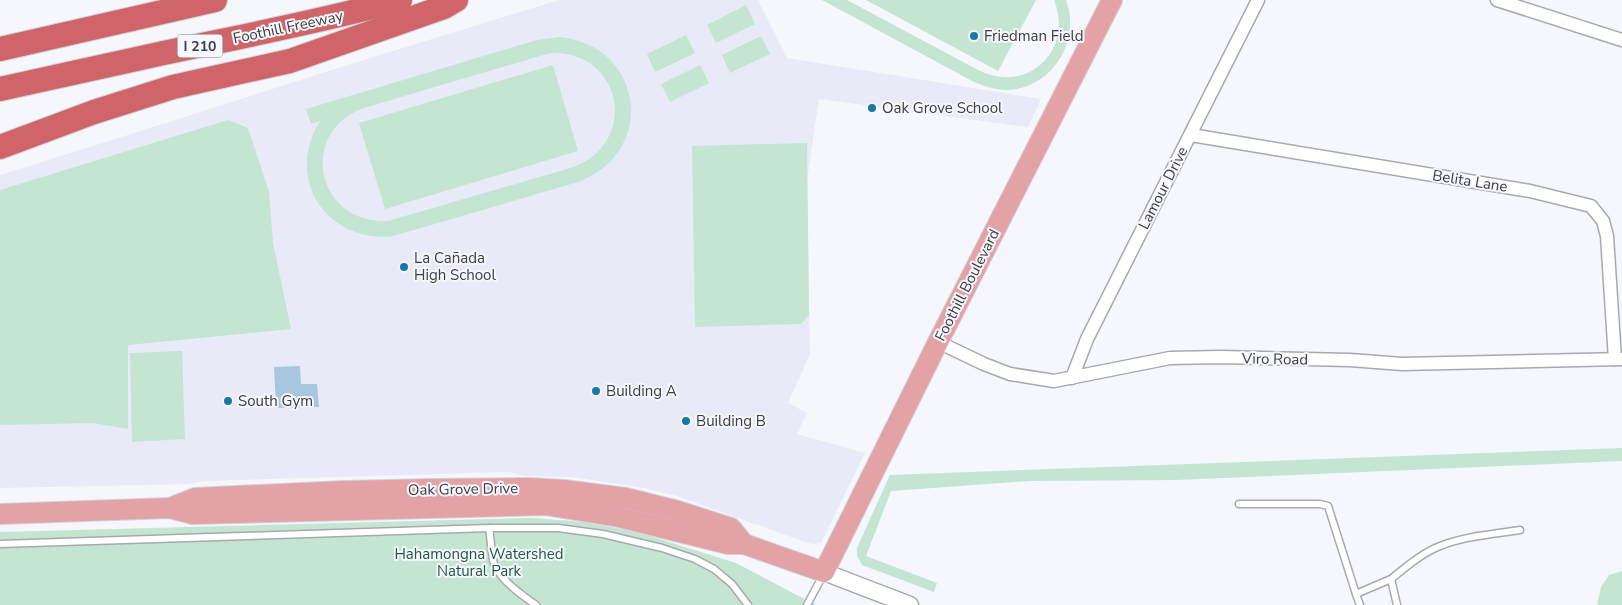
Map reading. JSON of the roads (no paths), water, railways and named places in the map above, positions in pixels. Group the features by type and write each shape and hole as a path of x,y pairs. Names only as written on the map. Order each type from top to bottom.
{"highway":[{"path":"1,48 215,0"},
{"name":"Foothill Freeway","path":"0,89 278,30 400,0"},
{"path":"0,147 94,112 173,87 290,61 444,7 456,0"}],"main road":[{"name":"Foothill Boulevard","path":"824,572 938,342 1112,0"},
{"name":"Oak Grove Drive","path":"0,514 170,508 195,498 344,491 564,490 626,498 678,511 731,528 744,544 824,572"}],"street":[{"name":"Lamour Drive","path":"1072,378 1086,339 1258,0"},
{"path":"1497,0 1622,40"},
{"name":"Belita Lane","path":"1191,135 1530,191 1591,206 1603,221 1607,236 1619,359"},
{"name":"Viro Road","path":"938,342 1010,374 1054,381 1170,358 1221,357 1340,360 1402,364 1619,359"},
{"name":"Oak Grove Drive","path":"824,572 910,605"}],"lane":[{"path":"1239,504 1320,504 1328,506 1360,605"},
{"path":"489,528 494,564 501,575 523,596 536,605"},
{"path":"0,544 489,528 558,528 603,534 662,548 695,559 714,569 732,584 748,605"},
{"path":"1356,594 1391,579 1439,546 1520,530"},
{"path":"807,605 824,572"},
{"path":"1391,579 1397,605"}],"water":[{"path":"300,366 301,384 317,384 319,407 276,408 274,367"}],"place":[{"name":"Friedman Field","path":"974,36"},
{"name":"Oak Grove School","path":"872,108"},
{"name":"La Cañada High School","path":"404,267"},
{"name":"Building A","path":"596,391"},
{"name":"South Gym","path":"228,401"},
{"name":"Building B","path":"686,421"}],"park label":[{"name":"Hahamongna Watershed Natural Park","path":"479,562"}]}
